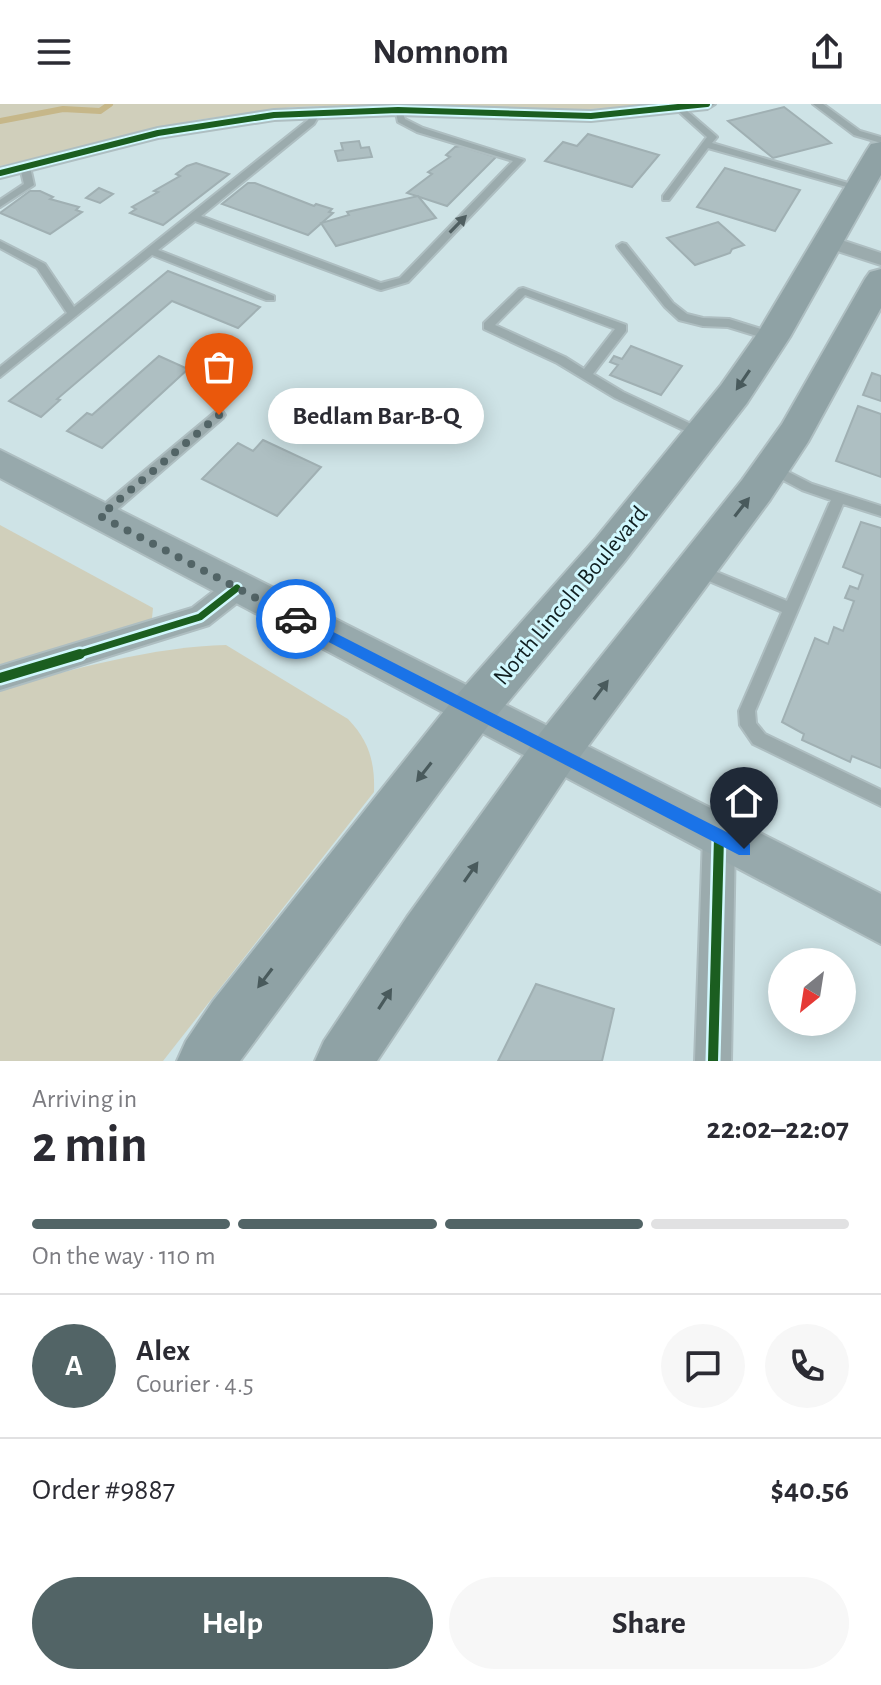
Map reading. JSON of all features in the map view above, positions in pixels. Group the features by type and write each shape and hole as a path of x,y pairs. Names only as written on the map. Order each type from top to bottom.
{"main road":[{"name":"North Lincoln Boulevard","path":"206,1061 233,1021 472,711 610,550 703,434 773,337 881,150"},
{"path":"344,1061 426,936 554,753 771,468 830,375 881,279"},
{"path":"0,463 472,711 881,920"}],"street":[{"path":"0,173 172,131 317,112 398,110 558,117 707,104"},
{"path":"829,242 881,259"},
{"path":"0,678 138,639 200,617 237,588"},
{"path":"713,1061 719,837"}],"lane":[{"path":"817,104 857,133 881,140"},
{"path":"666,198 712,137 680,108"},
{"path":"194,217 381,287 404,280 519,160 420,130 401,120 398,110"},
{"path":"0,373 311,122 317,112"},
{"path":"707,145 860,188"},
{"path":"0,204 30,183 25,167"},
{"path":"0,244 41,266 73,314"},
{"path":"622,246 669,305 683,317 744,326 773,337"},
{"path":"153,252 270,298"},
{"path":"586,374 622,328 523,291 488,326 561,360 619,395 703,434"},
{"path":"100,516 219,415"},
{"path":"771,468 807,487 881,511"},
{"path":"839,497 747,711 748,725 759,739 881,798"},
{"path":"694,569 791,609"}],"green space":[{"path":"0,104 405,104 293,107 196,120 0,166"},
{"path":"405,104 673,104 557,111"},
{"path":"0,525 153,608 151,628 0,667"},
{"path":"226,645 348,719 369,752 374,792 163,1061 0,1061 0,690 142,654"}],"building":[{"path":"784,107 831,143 773,158 728,121"},
{"path":"588,134 659,155 632,187 545,161 563,142 577,146"},
{"path":"359,141 361,148 369,147 372,157 338,161 335,151 343,150 341,143"},
{"path":"455,147 496,157 447,206 407,193 432,174 428,172 450,157 446,155"},
{"path":"196,163 229,174 163,225 130,213 136,209 132,207 180,176 176,174 187,166"},
{"path":"725,168 800,190 775,231 697,207"},
{"path":"248,183 314,206 332,209 329,212 333,213 308,235 222,204"},
{"path":"99,188 113,194 100,203 86,198"},
{"path":"30,191 40,191 53,197 50,199 79,207 76,210 82,212 50,234 0,213"},
{"path":"418,196 436,218 336,246 321,223 349,215 347,212"},
{"path":"718,222 744,245 695,265 667,238"},
{"path":"168,271 260,307 238,328 172,301 57,399 60,400 41,417 9,401"},
{"path":"631,346 682,366 661,395 610,375 618,365 610,362 614,356 622,359"},
{"path":"159,356 188,369 102,448 67,431 87,413 92,415"},
{"path":"872,373 881,376 881,401 863,395"},
{"path":"858,406 881,414 881,477 836,461"},
{"path":"263,440 321,467 277,516 202,479 238,443 253,451"},
{"path":"861,522 881,528 881,768 852,756 850,762 802,740 804,734 782,722 815,638 828,644 834,627 843,631 854,601 845,598 850,586 858,589 863,575 843,567"},
{"path":"536,984 614,1009 602,1061 498,1061"}],"waterway":[{"path":"0,121 63,109 100,111 110,104"}],"cycle path":[{"path":"0,173 158,133 274,115 398,110 591,116 707,104"},
{"path":"0,678 200,617 237,588"},
{"path":"713,1061 719,837"}],"way so far":[{"path":"219,415 100,516 296,619"}],"place":[{"name":"Bedlam Bar-B-Q","path":"219,415"}],"route":[{"path":"296,619 744,849"}]}
